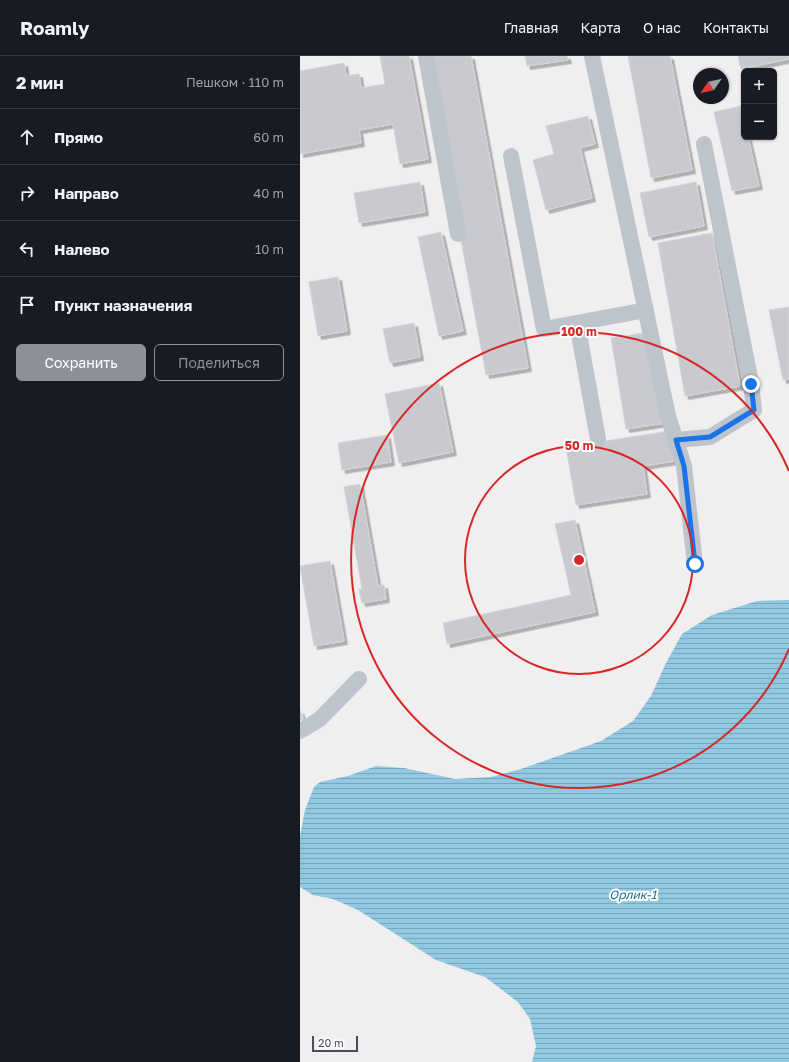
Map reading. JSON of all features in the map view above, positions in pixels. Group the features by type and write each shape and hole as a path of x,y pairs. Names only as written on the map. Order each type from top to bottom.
{"street":[{"path":"426,56 458,234"},
{"path":"592,56 668,416 684,466 695,564"},
{"path":"676,440 710,437 754,410 751,384 704,144"},
{"path":"511,156 544,329 646,310"},
{"path":"578,323 598,439"},
{"path":"300,731 320,719 359,679"}],"water":[{"name":"Орлик-1","path":"789,600 789,1062 532,1062 536,1046 530,1019 518,1002 485,977 436,960 358,910 333,899 313,895 300,887 300,836 305,810 314,787 320,782 348,776 376,766 404,768 455,779 491,777 521,769 601,741 633,721 651,696 666,663 682,634 712,615 757,601"}],"building":[{"path":"380,56 409,56 428,159 400,164 393,124 359,130 361,143 300,154 300,71 344,63 346,76 359,74 361,88 385,84"},
{"path":"427,56 471,56 528,368 486,375"},
{"path":"525,56 567,56 568,60 527,66"},
{"path":"628,56 670,56 692,170 651,178"},
{"path":"738,56 789,56 789,59 741,69"},
{"path":"741,106 741,140 749,140 759,186 732,191 714,112"},
{"path":"588,116 595,144 580,148 592,198 546,210 533,160 554,154 546,126"},
{"path":"420,182 425,212 359,223 354,193"},
{"path":"696,182 704,226 649,237 640,193"},
{"path":"441,232 463,331 439,336 418,237"},
{"path":"712,233 740,386 685,396 658,243"},
{"path":"338,277 347,331 318,336 309,282"},
{"path":"789,307 789,379 783,380 769,310"},
{"path":"414,323 420,357 390,363 383,329"},
{"path":"650,332 665,423 626,429 611,338"},
{"path":"439,383 453,452 399,463 385,394"},
{"path":"670,431 675,461 643,466 647,494 576,505 566,447"},
{"path":"387,435 391,462 342,470 338,443"},
{"path":"360,484 378,586 384,585 386,599 362,603 359,589 362,589 344,487"},
{"path":"575,520 595,612 447,644 443,623 571,595 555,524"},
{"path":"330,561 344,641 314,646 300,566"},
{"path":"300,710 303,719 300,720"}],"route":[{"path":"695,564 684,466 676,440 710,437 754,410 751,384"}]}
